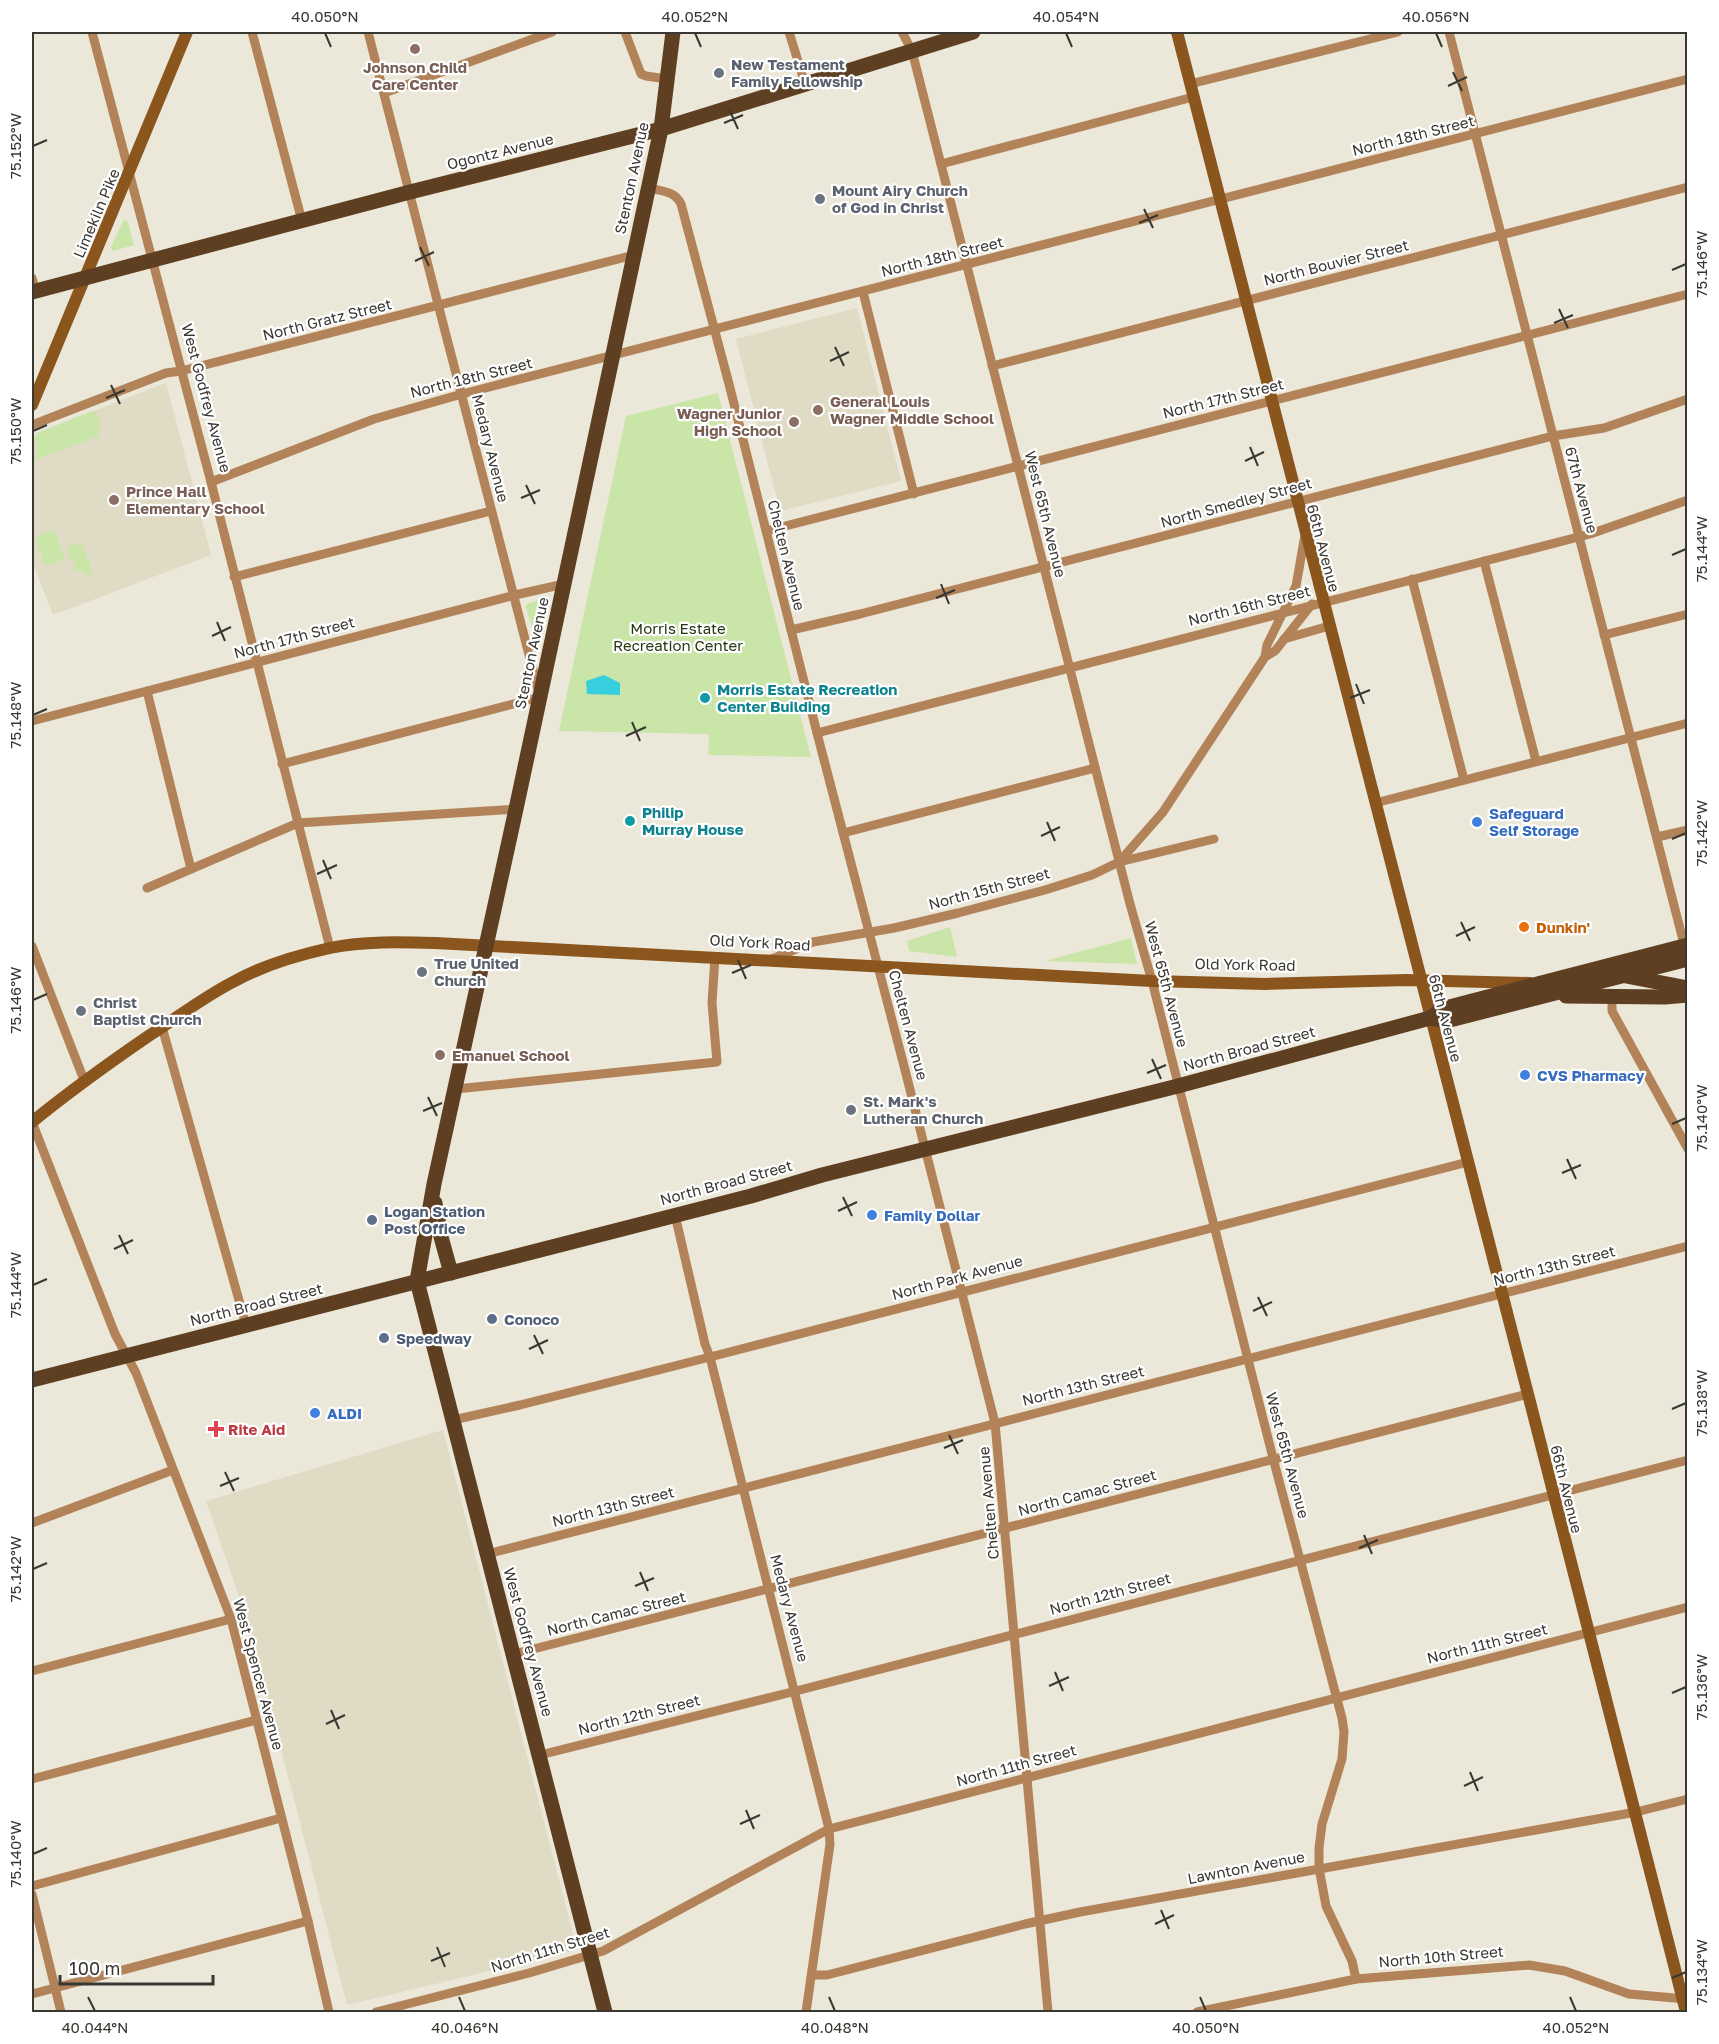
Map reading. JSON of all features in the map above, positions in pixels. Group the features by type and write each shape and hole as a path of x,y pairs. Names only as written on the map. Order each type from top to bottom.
{"main road":[{"name":"Stenton Avenue","path":"417,1281 434,1184 661,129 673,32"},
{"name":"Ogontz Avenue","path":"33,287 153,260 661,129 973,32"},
{"name":"North Broad Street","path":"32,1380 925,1149 1178,1086 1430,1018 1443,1008 1537,983 1687,952"},
{"name":"North Broad Street","path":"1430,1018 1446,1021 1533,999 1621,975 1687,952"},
{"path":"1598,969 1688,988"},
{"path":"1533,999 1570,996 1665,997 1688,995"},
{"path":"434,1184 437,1217 451,1272"},
{"name":"West Godfrey Avenue","path":"417,1281 605,2013"}],"street":[{"name":"West Godfrey Avenue","path":"92,32 211,482 330,948"},
{"name":"Limekiln Pike","path":"32,405 188,32"},
{"path":"252,32 302,221"},
{"name":"Medary Avenue","path":"368,32 437,306 515,595 540,697"},
{"path":"384,93 552,32"},
{"path":"625,32 641,74 667,79"},
{"path":"789,32 806,84"},
{"name":"West 65th Avenue","path":"902,32 912,51 1343,1725 1342,1759 1320,1835 1319,1868 1326,1905 1352,1961 1356,1978"},
{"name":"66th Avenue","path":"1177,32 1297,501 1318,603 1329,626 1685,2004"},
{"path":"1190,84 1398,32"},
{"name":"67th Avenue","path":"1449,32 1687,952"},
{"name":"North 18th Street","path":"211,482 374,419 462,394 1688,80"},
{"path":"940,164 1193,97"},
{"name":"North Bouvier Street","path":"992,366 1688,187"},
{"name":"Chelten Avenue","path":"648,188 672,194 679,200 729,384 995,1423 1048,2013"},
{"name":"North Gratz Street","path":"32,425 166,374 634,255"},
{"path":"862,292 914,494"},
{"name":"North 17th Street","path":"766,531 1688,294"},
{"name":"North Smedley Street","path":"791,630 1553,436 1604,428 1688,399"},
{"name":"North 16th Street","path":"817,733 1579,536 1688,500"},
{"path":"234,577 491,511"},
{"path":"1119,862 1162,812 1265,657 1267,645 1296,586 1305,534"},
{"path":"1484,561 1536,761"},
{"path":"1412,579 1464,780"},
{"name":"North 17th Street","path":"32,721 564,584"},
{"path":"1265,657 1275,651 1318,603"},
{"path":"1604,635 1688,614"},
{"path":"1284,639 1329,626"},
{"path":"147,691 191,869"},
{"path":"282,764 540,697"},
{"path":"1375,803 1688,723"},
{"path":"843,833 1095,768"},
{"path":"147,888 298,823 516,809"},
{"path":"1657,837 1688,830"},
{"name":"North 15th Street","path":"770,960 813,942 894,928 958,913 1045,890 1092,875 1119,862 1214,839"},
{"name":"Old York Road","path":"32,1122 84,1080 234,981 262,968 330,948 380,942 715,957 1152,981 1265,984 1420,980 1537,983"},
{"path":"32,946 84,1080"},
{"path":"456,1089 717,1062 712,1003 715,957"},
{"path":"1612,995 1612,1011 1688,1149"},
{"path":"162,1027 246,1325"},
{"name":"West Spencer Avenue","path":"32,1122 116,1334 136,1373 231,1619 308,1921 329,2013"},
{"name":"North Park Avenue","path":"453,1420 710,1357 1468,1162"},
{"name":"Medary Avenue","path":"675,1215 705,1344 830,1829 830,1844 806,2013"},
{"name":"North 13th Street","path":"487,1554 1688,1246"},
{"name":"North Camac Street","path":"514,1654 1528,1394"},
{"name":"North 12th Street","path":"540,1755 1688,1460"},
{"path":"32,1523 173,1470"},
{"name":"North 11th Street","path":"376,2013 614,1947 830,1829 1688,1606"},
{"path":"32,1671 231,1619"},
{"path":"32,1779 256,1720"},
{"name":"Lawnton Avenue","path":"812,1975 827,1975 1040,1920 1636,1812 1688,1799"},
{"path":"32,1886 281,1818"},
{"path":"32,1894 61,2013"},
{"path":"32,1994 308,1921"},
{"name":"North 10th Street","path":"1197,2013 1356,1978 1529,1965 1565,1971 1629,1994 1685,2004"}],"shaded area":[{"name":"General Louis Wagner Middle School","path":"857,308 901,481 780,511 736,339"},
{"name":"Prince Hall Elementary School","path":"166,383 211,555 53,615 32,560 32,444 36,433"},
{"path":"443,1430 577,1950 347,2005 249,1625 206,1501"}],"green space":[{"path":"124,219 128,222 134,245 113,251 111,247"},
{"name":"Morris Estate Recreation Center","path":"718,393 811,757 708,755 709,734 559,731 626,416"},
{"path":"92,411 96,413 101,424 98,430 99,438 95,437 35,460 37,443 33,440 38,433"},
{"path":"54,530 65,559 46,566 35,537"},
{"path":"78,542 82,545 93,572 87,576 81,571 75,571 75,565 68,554 68,547"},
{"path":"546,597 538,633 534,632 525,605"},
{"path":"950,927 957,957 909,951 907,941"},
{"path":"1131,938 1137,964 1045,961"}],"water":[{"path":"604,675 620,683 620,695 587,694 586,681"}],"place":[{"name":"Johnson Child Care Center","path":"415,49"},
{"name":"New Testament Family Fellowship","path":"719,73"},
{"name":"Mount Airy Church of God in Christ","path":"820,199"},
{"name":"General Louis Wagner Middle School","path":"818,410"},
{"name":"Wagner Junior High School","path":"794,422"},
{"name":"Prince Hall Elementary School","path":"114,500"},
{"name":"Morris Estate Recreation Center Building","path":"705,698"},
{"name":"Philip Murray House","path":"630,821"},
{"name":"Safeguard Self Storage","path":"1477,822"},
{"name":"Dunkin'","path":"1524,927"},
{"name":"True United Church","path":"422,972"},
{"name":"Christ Baptist Church","path":"81,1011"},
{"name":"Emanuel School","path":"440,1055"},
{"name":"CVS Pharmacy","path":"1525,1075"},
{"name":"St. Mark's Lutheran Church","path":"851,1110"},
{"name":"Family Dollar","path":"872,1215"},
{"name":"Logan Station Post Office","path":"372,1220"},
{"name":"Conoco","path":"492,1319"},
{"name":"Speedway","path":"384,1338"},
{"name":"ALDI","path":"315,1413"},
{"name":"Rite Aid","path":"216,1429"}]}
